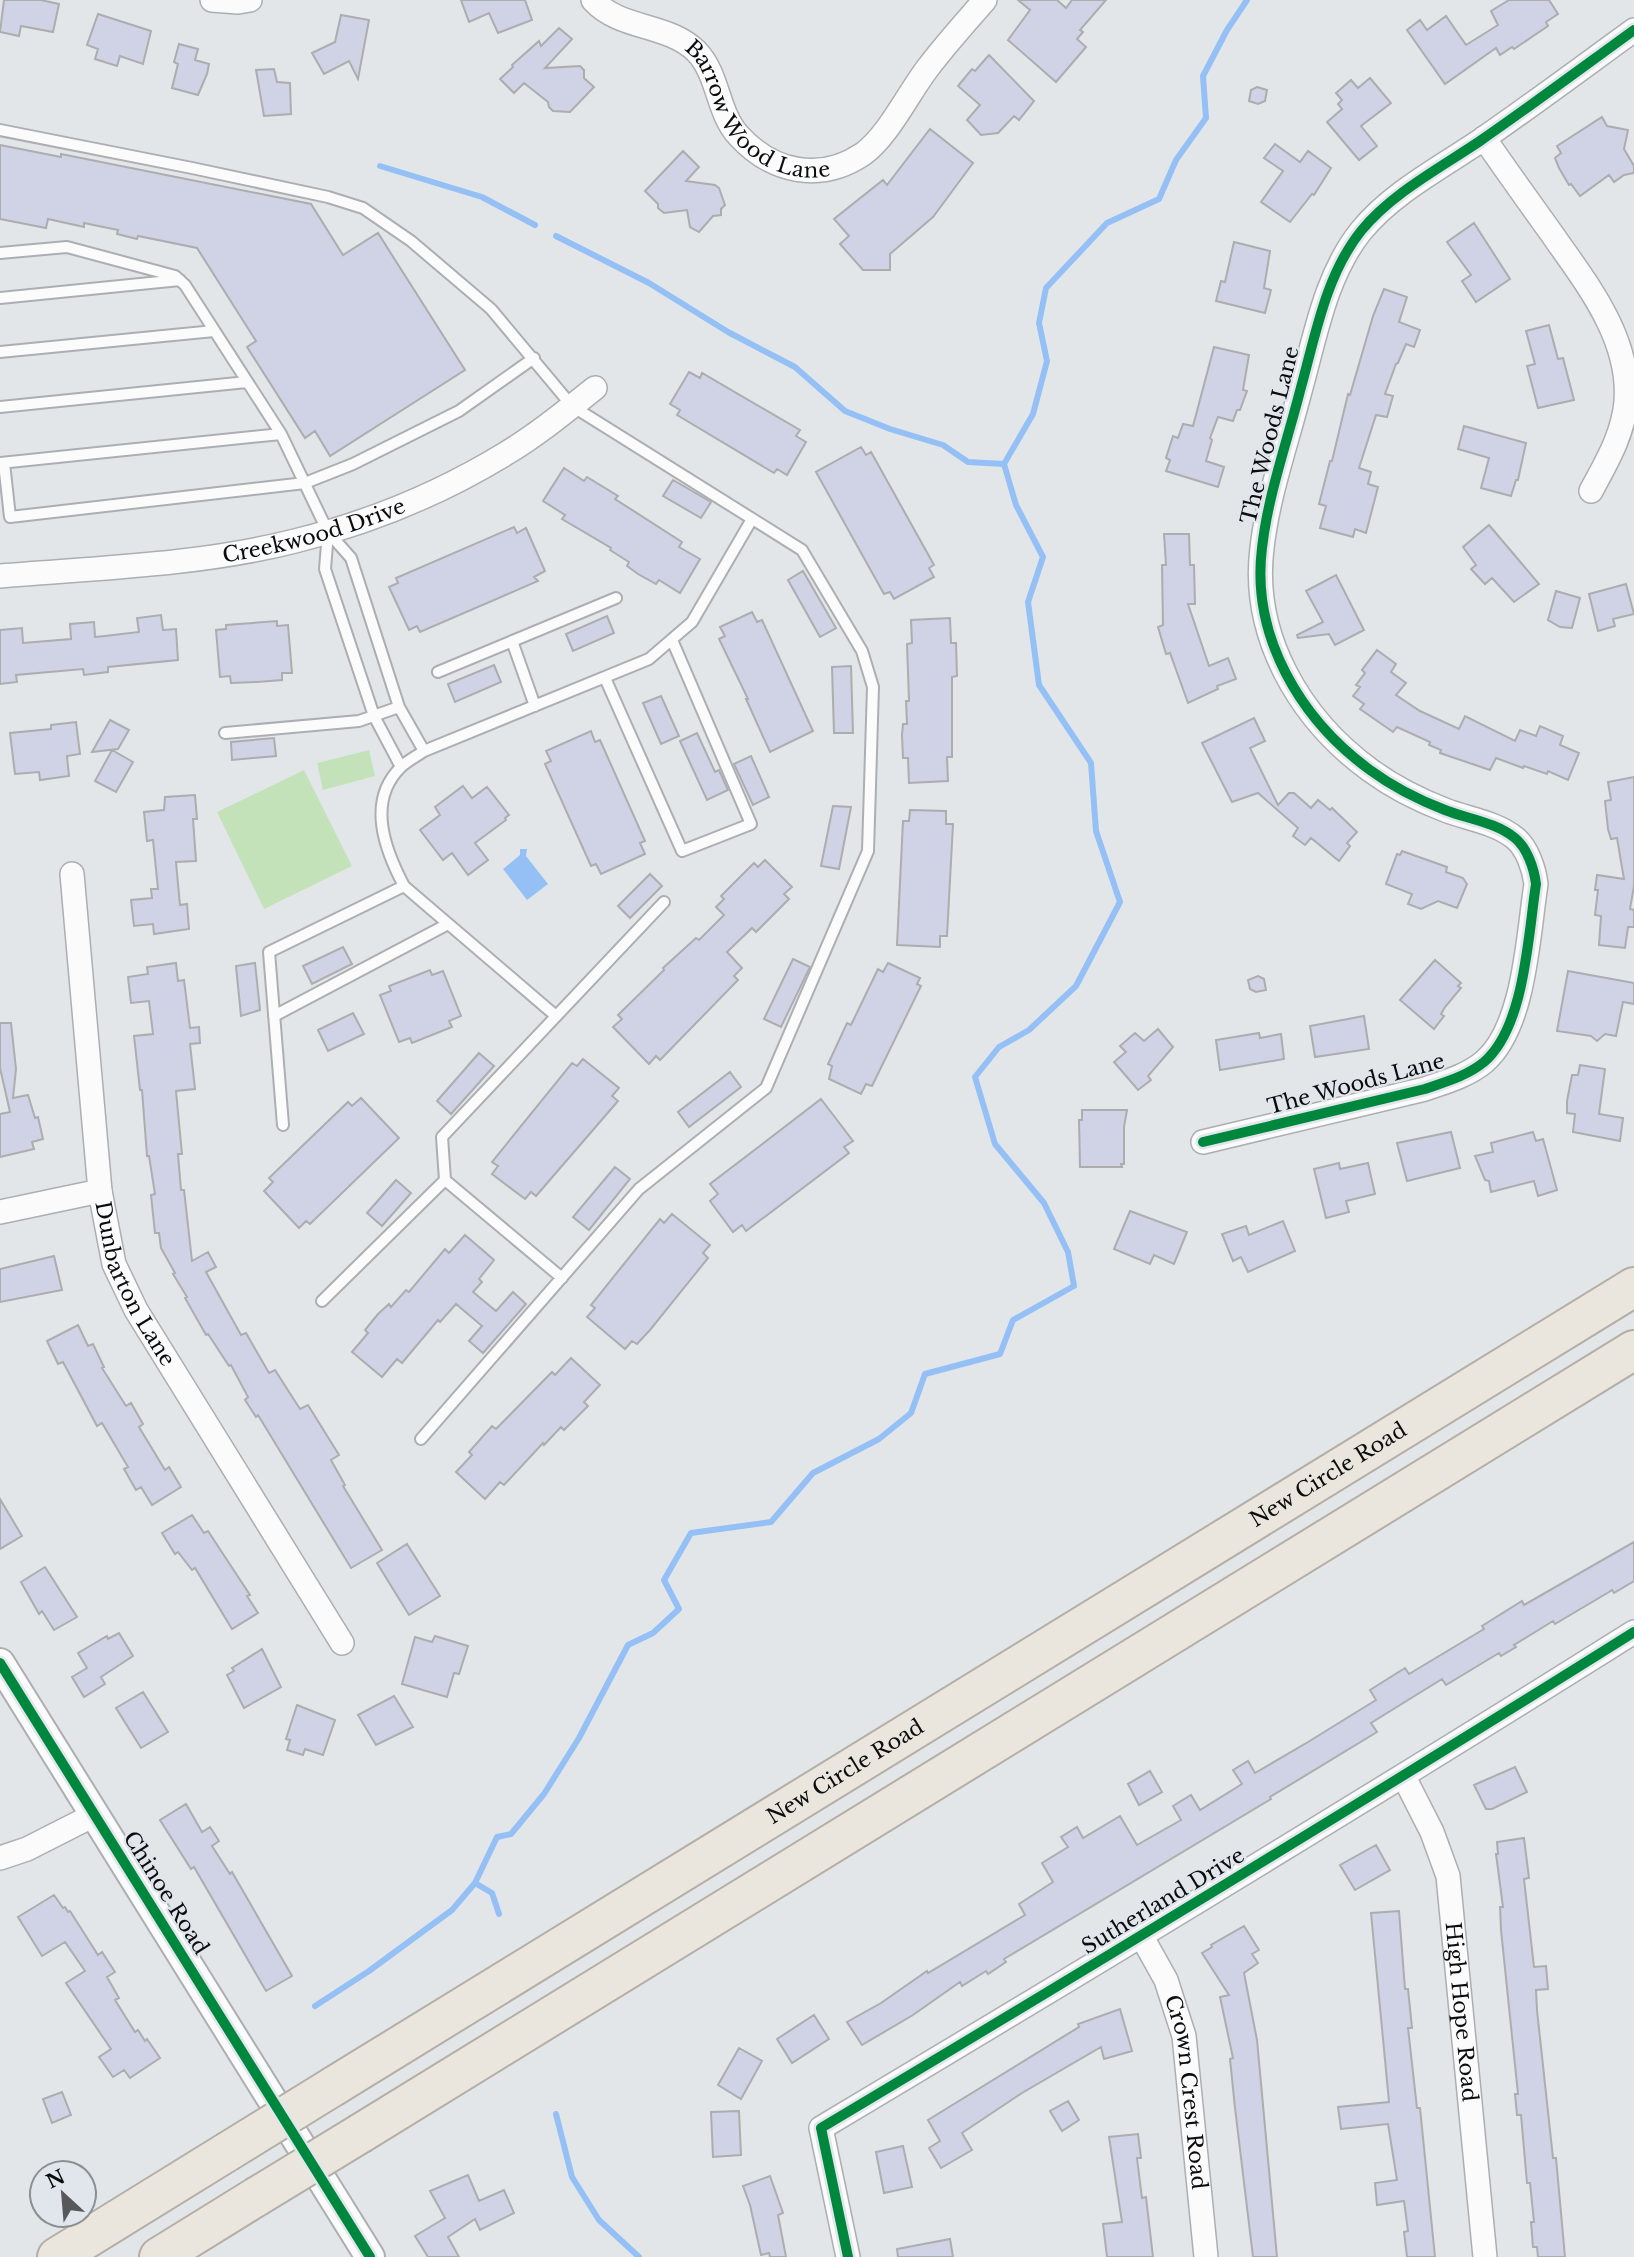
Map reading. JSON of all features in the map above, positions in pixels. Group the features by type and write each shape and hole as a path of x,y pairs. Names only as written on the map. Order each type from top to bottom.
{"highway":[{"name":"New Circle Road","path":"57,2257 1634,1287"},
{"path":"159,2257 1634,1350"}],"street":[{"path":"212,0 250,0"},
{"name":"Barrow Wood Lane","path":"593,0 603,11 681,40 696,51 707,65 736,134 767,160 789,169 811,172 836,167 864,153 880,136 927,68 985,0"},
{"name":"The Woods Lane","path":"1203,1142 1425,1089 1459,1077 1484,1062 1501,1043 1516,1007 1536,884 1525,851 1516,839 1506,832 1401,790 1370,771 1344,749 1303,702 1287,678 1268,627 1260,581 1261,548 1268,512 1322,312 1346,254 1361,231 1403,193 1634,30"},
{"path":"1484,138 1592,292 1618,347 1625,378 1626,402 1617,438 1591,491"},
{"name":"Creekwood Drive","path":"0,576 216,555 293,542 328,532 391,510 450,484 505,454 595,388"},
{"name":"Dunbarton Lane","path":"72,874 100,1191 114,1264 136,1310 342,1643"},
{"path":"0,1212 100,1191"},
{"name":"Sutherland Drive","path":"848,2257 821,2128 1142,1937 1634,1632"},
{"name":"Chinoe Road","path":"0,1663 370,2257"},
{"name":"High Hope Road","path":"1404,1777 1432,1832 1448,1876 1485,2257"},
{"path":"0,1858 27,1849 94,1815"},
{"name":"Crown Crest Road","path":"1142,1937 1166,1980 1184,2036 1206,2257"}],"lane":[{"path":"0,130 328,197 363,208 411,241 491,309 572,406 802,550 862,651 873,687 868,851 766,1088 639,1189 421,1439"},
{"path":"0,253 67,247 175,276 180,280 281,434 328,532 351,558 399,707 424,751"},
{"path":"0,298 180,280"},
{"path":"0,352 214,331"},
{"path":"281,434 2,463 10,517 305,483 353,464 459,411 534,358"},
{"path":"0,407 247,382"},
{"path":"556,1016 404,886 389,857 383,835 381,814 388,788 401,767 424,751 649,659 692,622 752,519"},
{"path":"328,532 325,569 374,716 401,767"},
{"path":"438,672 616,598"},
{"path":"605,678 682,850 751,824 672,640"},
{"path":"512,641 535,706"},
{"path":"225,733 359,721 399,707"},
{"path":"283,1125 269,952 404,886"},
{"path":"562,1278 445,1180 442,1136 664,902"},
{"path":"274,1016 448,924"},
{"path":"322,1301 445,1180"}],"green space":[{"path":"369,750 375,776 323,790 317,763"},
{"path":"304,770 352,866 264,909 217,812"}],"water":[{"path":"520,849 527,849 526,856 548,884 527,900 503,869 520,855"}],"building":[{"path":"4,0 41,0 59,4 53,32 21,26 19,36 0,32"},
{"path":"461,0 525,0 532,20 498,33 489,13 469,22"},
{"path":"1018,0 1057,0 1066,8 1072,0 1106,0 1080,30 1083,32 1077,39 1086,47 1056,82 1008,40 1030,10"},
{"path":"1509,0 1549,0 1558,14 1546,22 1548,26 1514,49 1512,47 1500,55 1496,48 1445,84 1407,30 1420,20 1427,30 1446,16 1466,45 1498,25 1491,11"},
{"path":"98,14 151,31 143,64 120,56 117,66 95,59 98,49 87,45"},
{"path":"341,15 369,20 358,79 349,61 324,74 312,53 335,42"},
{"path":"559,28 572,39 545,68 580,66 584,70 584,78 594,87 570,112 553,111 548,102 524,83 514,93 500,79 539,41 541,46"},
{"path":"179,44 198,49 195,60 209,64 198,95 172,88 178,64 174,62"},
{"path":"989,55 1034,101 1019,120 1014,116 998,133 981,135 967,120 980,105 958,86 972,69 975,71"},
{"path":"274,69 277,82 290,83 291,114 264,116 256,70"},
{"path":"1370,78 1391,103 1361,126 1377,146 1359,160 1327,122 1342,109 1338,104 1342,100 1336,93 1351,80 1358,88"},
{"path":"1257,87 1267,90 1265,101 1258,104 1249,101 1251,90"},
{"path":"1602,117 1607,126 1628,130 1624,149 1634,166 1634,173 1624,175 1614,182 1609,175 1580,196 1571,184 1569,185 1559,168 1555,158 1561,153 1557,146"},
{"path":"930,129 973,163 933,217 890,254 890,270 863,270 840,244 849,236 834,219 883,180 887,185"},
{"path":"1275,144 1300,162 1308,151 1331,168 1314,195 1312,194 1290,222 1261,202 1283,171 1264,158"},
{"path":"0,145 61,157 61,154 311,204 343,255 378,233 465,370 330,456 315,431 305,438 247,347 256,341 197,248 138,236 137,239 117,234 118,230 84,223 84,227 48,219 46,228 0,219"},
{"path":"683,151 699,167 686,181 715,185 719,188 725,205 721,209 721,215 713,216 699,232 690,227 687,210 664,213 645,191"},
{"path":"1474,223 1510,279 1476,302 1462,281 1471,275 1447,242"},
{"path":"1234,242 1270,251 1264,288 1271,290 1265,313 1216,301 1221,281 1225,282"},
{"path":"1384,289 1407,297 1399,322 1420,330 1414,347 1406,344 1396,364 1385,394 1393,396 1387,417 1376,415 1359,468 1371,472 1368,484 1378,487 1366,533 1355,529 1353,537 1320,528 1326,506 1319,504 1348,394 1350,395 1373,316"},
{"path":"1549,325 1558,359 1563,358 1574,400 1538,408 1527,366 1535,364 1526,331"},
{"path":"1214,347 1249,355 1243,390 1247,391 1240,410 1237,410 1233,421 1218,417 1210,438 1212,440 1206,461 1224,467 1218,487 1166,471 1170,460 1166,458 1173,436 1178,438 1183,424 1193,426"},
{"path":"689,372 700,378 702,373 800,430 796,436 806,442 787,475 777,469 774,473 677,415 680,410 670,404"},
{"path":"1464,426 1526,443 1518,480 1511,496 1481,488 1489,458 1458,449"},
{"path":"861,447 866,455 871,452 934,565 929,568 934,577 894,599 890,592 884,594 816,472"},
{"path":"564,468 584,481 587,477 618,496 615,499 682,542 679,547 700,559 680,593 659,580 656,584 638,574 627,566 629,562 610,550 611,548 562,519 565,515 543,501"},
{"path":"673,480 711,502 701,518 663,496"},
{"path":"1489,525 1539,584 1514,602 1492,578 1485,584 1471,569 1476,565 1463,547"},
{"path":"514,527 517,533 526,528 545,571 534,577 538,581 420,632 417,626 409,630 389,587 398,583 396,578"},
{"path":"1164,534 1189,534 1190,565 1194,565 1195,604 1188,604 1209,666 1228,658 1236,679 1217,686 1218,689 1188,703 1170,653 1166,654 1158,627 1163,625 1162,565 1166,565"},
{"path":"803,571 836,628 820,637 788,580"},
{"path":"1336,575 1364,630 1335,645 1329,634 1298,638 1297,635 1323,622 1306,591"},
{"path":"1626,584 1634,614 1613,619 1615,626 1598,631 1589,594"},
{"path":"1556,591 1580,598 1572,628 1560,627 1548,620"},
{"path":"752,612 757,622 762,620 813,731 770,752 719,639 725,636 720,627"},
{"path":"161,615 163,630 176,629 178,660 108,667 108,672 84,675 83,669 16,675 17,682 0,684 0,630 22,628 23,643 71,639 70,624 94,622 95,637 139,632 137,618"},
{"path":"607,616 614,633 573,651 566,634"},
{"path":"950,618 951,643 956,643 957,676 952,677 952,757 947,757 948,781 909,783 908,758 903,758 902,735 903,724 907,724 906,701 909,701 907,644 912,643 911,620"},
{"path":"277,621 277,626 288,625 292,673 282,673 282,680 257,682 231,683 230,676 220,677 216,630 226,629 226,625"},
{"path":"1377,650 1396,664 1391,672 1406,683 1396,695 1420,711 1459,729 1465,716 1515,741 1520,730 1536,736 1540,726 1563,736 1560,745 1579,753 1568,780 1548,771 1547,774 1524,766 1523,768 1496,758 1490,770 1440,753 1441,750 1429,745 1430,742 1397,727 1393,732 1360,709 1364,704 1353,696 1360,687 1356,685 1365,673 1362,670"},
{"path":"494,665 501,682 455,702 448,684"},
{"path":"851,666 853,733 834,733 832,667"},
{"path":"661,696 679,736 661,744 643,703"},
{"path":"1254,718 1265,741 1250,748 1278,805 1289,793 1294,793 1311,808 1318,800 1330,810 1332,808 1357,832 1347,843 1350,846 1339,861 1311,838 1305,845 1293,836 1298,828 1258,793 1232,802 1202,743"},
{"path":"110,720 129,730 118,749 92,752"},
{"path":"76,722 80,754 67,756 69,776 40,780 39,772 15,774 10,733 51,729 51,725"},
{"path":"591,731 595,742 600,740 645,841 640,843 645,854 601,874 596,864 591,866 545,764 551,761 546,751"},
{"path":"697,733 715,772 719,770 728,790 707,800 680,741"},
{"path":"274,738 276,756 232,760 231,742"},
{"path":"112,750 133,762 116,792 95,781"},
{"path":"751,756 769,797 753,805 734,764"},
{"path":"1634,777 1634,886 1630,909 1634,910 1634,927 1628,927 1625,948 1599,945 1601,916 1595,915 1597,875 1624,879 1617,838 1611,839 1608,829 1605,801 1611,800 1608,782"},
{"path":"463,786 472,798 487,787 509,815 475,843 488,860 468,875 452,853 443,860 420,830 440,815 435,807"},
{"path":"195,795 197,819 193,819 196,861 176,862 180,905 187,904 189,929 154,934 153,924 134,926 131,900 152,898 151,889 158,889 153,840 147,841 144,812 164,810 165,797"},
{"path":"833,806 851,807 839,869 821,866"},
{"path":"910,810 946,811 946,824 953,824 947,936 940,936 940,947 897,945 903,821 909,821"},
{"path":"1402,851 1447,867 1446,872 1463,878 1467,884 1457,908 1438,901 1421,909 1408,904 1412,894 1386,884 1397,854 1400,855"},
{"path":"765,860 792,887 784,894 789,899 756,932 752,928 727,952 742,968 734,976 738,980 660,1060 656,1056 649,1064 613,1027 622,1019 618,1015 664,970 663,968 696,938 699,940 724,915 716,907 724,899 721,896 754,863 758,867"},
{"path":"650,874 662,886 630,918 618,906"},
{"path":"343,947 352,964 312,984 303,966"},
{"path":"793,959 810,967 781,1027 764,1019"},
{"path":"1435,960 1461,983 1458,986 1461,988 1445,1007 1441,1014 1444,1016 1434,1029 1400,1000"},
{"path":"176,963 178,981 184,980 190,1028 199,1027 200,1043 190,1044 195,1089 176,1091 182,1154 178,1154 181,1190 184,1190 192,1261 208,1252 216,1267 206,1272 241,1335 246,1333 269,1373 275,1370 300,1409 308,1405 339,1455 331,1460 345,1485 343,1486 382,1550 351,1568 258,1415 256,1417 245,1400 248,1397 231,1365 229,1366 208,1334 206,1335 161,1248 159,1233 155,1233 151,1195 155,1194 147,1156 142,1090 134,1036 153,1034 149,1001 131,1003 128,977 148,974 147,967"},
{"path":"255,963 260,1010 241,1016 236,966"},
{"path":"888,963 920,978 917,984 921,986 872,1086 866,1084 861,1094 829,1079 832,1066 828,1064 847,1023 851,1025 878,969 883,972"},
{"path":"430,970 432,975 443,971 461,1016 449,1021 452,1027 412,1043 410,1038 399,1042 380,995 391,991 389,986"},
{"path":"1568,971 1634,983 1634,1004 1623,1002 1616,1036 1605,1034 1597,1041 1591,1036 1557,1031"},
{"path":"1258,976 1264,979 1266,990 1256,992 1250,989 1248,980"},
{"path":"353,1013 364,1034 328,1051 318,1030"},
{"path":"1364,1016 1369,1049 1315,1057 1310,1026"},
{"path":"0,1023 11,1023 16,1069 13,1098 28,1095 35,1118 38,1117 43,1139 32,1142 34,1149 0,1157 0,1114 10,1112 0,1068"},
{"path":"1158,1029 1173,1047 1148,1076 1151,1080 1138,1090 1114,1062 1126,1052 1120,1046 1135,1033 1144,1041"},
{"path":"1259,1033 1260,1038 1281,1034 1284,1059 1220,1070 1216,1040"},
{"path":"479,1053 494,1066 451,1114 437,1101"},
{"path":"583,1059 619,1088 612,1096 618,1101 536,1196 531,1192 525,1199 492,1174 498,1166 492,1162 572,1063 577,1066"},
{"path":"1580,1065 1605,1069 1599,1114 1623,1118 1620,1141 1573,1132 1575,1114 1567,1113 1567,1101 1572,1075 1578,1075"},
{"path":"730,1072 741,1087 689,1127 678,1112"},
{"path":"361,1098 399,1138 310,1224 306,1221 299,1228 264,1191 273,1182 269,1178 348,1102 352,1106"},
{"path":"821,1099 853,1141 844,1147 849,1153 746,1231 742,1225 733,1232 710,1201 718,1194 710,1184"},
{"path":"1082,1110 1127,1110 1122,1167 1080,1167 1079,1120 1082,1120"},
{"path":"1451,1132 1460,1168 1407,1181 1397,1143"},
{"path":"1533,1132 1536,1141 1543,1139 1557,1190 1538,1196 1534,1181 1491,1192 1489,1181 1485,1180 1475,1156 1493,1152 1491,1143"},
{"path":"1339,1163 1340,1169 1368,1163 1375,1194 1346,1201 1349,1212 1326,1218 1314,1169"},
{"path":"615,1167 630,1179 589,1230 573,1217"},
{"path":"396,1180 411,1193 382,1226 367,1213"},
{"path":"1130,1211 1187,1232 1174,1264 1154,1255 1150,1264 1114,1249"},
{"path":"672,1214 710,1245 703,1253 708,1258 650,1330 637,1344 632,1341 625,1349 587,1317 595,1308 591,1305 660,1219 664,1223"},
{"path":"1283,1221 1295,1251 1248,1272 1241,1257 1233,1261 1222,1234 1246,1226 1249,1235"},
{"path":"465,1235 494,1260 479,1279 482,1282 473,1292 496,1311 513,1292 526,1304 483,1353 469,1341 482,1326 456,1304 440,1322 438,1320 402,1363 397,1359 382,1377 352,1352 368,1333 365,1330 378,1314 389,1304 391,1307 406,1290 409,1292 445,1249 449,1253"},
{"path":"54,1256 62,1290 0,1302 0,1269"},
{"path":"78,1325 88,1346 93,1344 104,1367 102,1368 126,1406 131,1403 143,1424 139,1427 165,1470 169,1467 181,1487 152,1505 141,1487 136,1490 124,1469 128,1467 102,1423 97,1426 63,1362 58,1364 47,1341"},
{"path":"571,1358 600,1385 584,1402 588,1406 564,1430 561,1427 544,1445 543,1443 504,1485 500,1482 485,1499 456,1472 472,1455 469,1452 492,1426 496,1429 552,1372 555,1375"},
{"path":"0,1499 22,1536 0,1549"},
{"path":"192,1515 204,1533 208,1531 250,1595 247,1596 258,1613 232,1629 195,1568 192,1570 178,1552 175,1554 162,1533"},
{"path":"1634,1542 1634,1581 1614,1593 1612,1590 1555,1624 1553,1621 1501,1656 1499,1653 1446,1685 1442,1679 1371,1723 1377,1732 1270,1797 1271,1799 1004,1959 1006,1962 988,1974 986,1971 962,1986 960,1982 913,2015 862,2045 847,2022 881,2003 927,1971 928,1973 1025,1915 1019,1904 1053,1882 1042,1863 1068,1847 1061,1837 1077,1827 1083,1838 1120,1816 1137,1845 1181,1820 1173,1806 1191,1795 1200,1810 1242,1784 1233,1770 1248,1761 1255,1773 1376,1700 1370,1690 1405,1668 1409,1674 1484,1629 1482,1626 1522,1601 1524,1605"},
{"path":"407,1544 440,1596 409,1615 377,1563"},
{"path":"45,1567 77,1617 54,1630 42,1611 39,1614 21,1582"},
{"path":"119,1633 133,1656 101,1677 105,1684 84,1697 72,1677 87,1668 78,1653 107,1636 108,1639"},
{"path":"435,1636 468,1646 459,1674 454,1673 447,1697 402,1684 415,1637 432,1642"},
{"path":"262,1649 281,1687 244,1708 227,1675 234,1671 232,1668"},
{"path":"143,1692 168,1732 141,1748 116,1708"},
{"path":"394,1696 413,1727 376,1745 358,1715"},
{"path":"297,1705 335,1720 323,1755 305,1749 303,1755 287,1750 290,1740 286,1739"},
{"path":"1515,1767 1527,1792 1492,1809 1486,1809 1474,1785"},
{"path":"1150,1771 1162,1792 1139,1805 1128,1784"},
{"path":"186,1804 202,1832 210,1827 219,1841 212,1846 230,1874 232,1872 292,1976 266,1991 194,1867 191,1869 160,1820"},
{"path":"1524,1838 1529,1878 1524,1879 1534,1967 1546,1966 1548,1989 1536,1990 1537,2010 1553,2158 1556,2158 1565,2257 1538,2257 1537,2247 1533,2247 1531,2222 1534,2222 1530,2183 1527,2183 1521,2115 1517,2115 1515,2094 1518,2094 1501,1930 1500,1907 1503,1907 1496,1854 1497,1842"},
{"path":"1376,1845 1390,1870 1355,1890 1340,1865"},
{"path":"54,1895 63,1908 70,1911 98,1955 102,1952 115,1972 107,1977 119,1998 115,2000 135,2032 138,2030 145,2041 147,2039 160,2058 130,2078 124,2070 113,2077 99,2057 111,2049 66,1983 85,1971 65,1942 42,1956 18,1917"},
{"path":"1399,1911 1405,1989 1408,1989 1412,2028 1408,2028 1417,2108 1420,2108 1435,2257 1407,2257 1404,2232 1408,2231 1404,2201 1377,2205 1375,2183 1397,2180 1388,2124 1341,2129 1338,2107 1389,2102 1371,1913"},
{"path":"1244,1926 1259,1950 1252,1954 1258,1963 1244,1973 1257,2040 1277,2257 1253,2257 1230,2059 1233,2058 1220,1997 1229,1995 1202,1953"},
{"path":"1120,2009 1132,2051 1104,2059 1101,2047 1022,2093 962,2133 972,2150 941,2168 929,2148 940,2141 928,2120 1079,2027 1078,2024"},
{"path":"814,2015 829,2039 792,2063 777,2039"},
{"path":"739,2048 762,2061 741,2099 718,2085"},
{"path":"62,2092 71,2115 52,2123 43,2099"},
{"path":"1068,2101 1079,2120 1062,2131 1050,2111"},
{"path":"739,2111 741,2155 713,2157 711,2112"},
{"path":"1138,2134 1141,2158 1137,2158 1142,2198 1146,2197 1153,2257 1107,2257 1103,2224 1122,2222 1109,2137"},
{"path":"903,2146 912,2187 884,2193 876,2152"},
{"path":"468,2175 479,2201 504,2190 514,2213 480,2230 475,2219 448,2237 459,2257 428,2257 415,2236 445,2218 430,2191"},
{"path":"770,2176 783,2213 778,2215 786,2257 770,2257 769,2253 761,2255 743,2186"},
{"path":"950,2239 953,2257 898,2257 897,2249"}],"waterway":[{"path":"499,1914 492,1893 475,1883 497,1837 511,1834 544,1794 579,1738 628,1645 653,1633 679,1609 664,1580 691,1533 771,1522 813,1473 879,1439 911,1413 925,1374 1000,1354 1013,1320 1074,1286 1068,1252 1044,1203 995,1144 975,1077 999,1047 1029,1030 1076,986 1120,902 1096,831 1091,763 1039,685 1028,602 1043,557 1016,505 1004,464 1033,414 1047,361 1039,323 1046,288 1107,223 1159,199 1176,160 1206,118 1203,76 1227,30 1247,0"},
{"path":"380,166 482,197 535,225"},
{"path":"556,236 649,283 728,332 795,367 845,411 890,429 943,445 968,462 1004,464"},
{"path":"315,2006 369,1971 452,1910 475,1883"},
{"path":"556,2114 572,2177 599,2220 639,2257"}],"cycle path":[{"path":"1203,1142 1425,1089 1448,1081 1484,1062 1498,1046 1508,1027 1527,954 1536,884 1526,853 1515,838 1499,828 1435,806 1388,782 1345,749 1322,726 1302,701 1273,643 1264,613 1262,548 1273,488 1323,308 1338,268 1361,231 1373,217 1402,193 1480,141 1634,30"},
{"path":"848,2257 821,2128 1229,1882 1634,1632"},
{"path":"0,1663 370,2257"}]}
